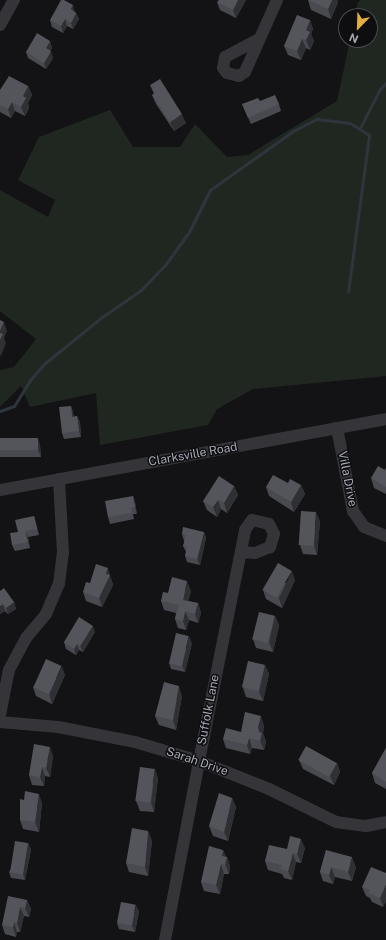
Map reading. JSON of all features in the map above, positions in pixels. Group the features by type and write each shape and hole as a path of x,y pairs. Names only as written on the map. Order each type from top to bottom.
{"street":[{"path":"0,25 14,0"},
{"path":"259,39 277,0"},
{"name":"Clarksville Road","path":"0,490 386,419"},
{"name":"Villa Drive","path":"337,428 353,512 364,527 386,536"},
{"path":"0,715 9,670 26,638 46,614 59,584 63,554 59,479"},
{"name":"Suffolk Lane","path":"166,940 199,761 245,530 252,520 269,524 274,534 270,548 255,553 241,552"},
{"name":"Sarah Drive","path":"0,722 97,733 135,742 199,761 269,789 336,822 366,826 386,822"}],"shaded area":[{"path":"361,0 386,0 386,376 253,389 217,409 208,425 100,445 96,393 30,407 21,386 0,407 0,370 14,367 36,339 0,311 0,190 48,217 55,200 18,180 39,137 110,110 133,147 180,147 195,124 227,157 248,155 337,101 348,48 378,48 378,8 357,8 358,2"}],"building":[{"path":"61,0 73,5 71,9 76,13 71,23 65,19 61,26 50,20"},
{"path":"219,0 238,0 233,10 217,2"},
{"path":"308,0 332,0 328,9"},
{"path":"297,15 310,20 306,30 310,32 306,40 302,39 297,51 284,46"},
{"path":"37,33 50,41 46,48 51,51 44,63 26,52"},
{"path":"9,76 28,86 23,96 26,98 21,107 12,102 8,109 0,105 0,90"},
{"path":"160,79 182,114 170,122 152,95 155,93 150,85"},
{"path":"275,95 279,104 248,118 242,104 258,98 260,101"},
{"path":"0,320 4,322 0,331"},
{"path":"0,333 3,334 0,340"},
{"path":"71,406 72,417 77,416 79,431 62,433 59,407"},
{"path":"0,438 38,438 38,450 0,450"},
{"path":"378,466 385,470 386,468 386,487 371,478"},
{"path":"273,475 288,483 290,479 301,485 291,502 266,487"},
{"path":"219,476 234,486 224,503 218,500 213,507 203,501"},
{"path":"133,496 135,507 131,508 132,513 108,517 105,501"},
{"path":"301,511 316,512 314,546 299,545"},
{"path":"34,516 37,529 25,531 28,542 12,545 10,533 18,532 15,520"},
{"path":"183,527 204,532 197,559 185,556 187,547 183,546 186,535 182,534"},
{"path":"278,563 292,571 276,598 262,590"},
{"path":"96,564 108,568 106,574 110,575 99,598 83,592 86,582 90,583"},
{"path":"172,577 187,581 183,600 198,603 195,614 185,611 183,621 175,619 179,605 161,601 163,592 168,593"},
{"path":"4,588 14,602 6,608 3,604 0,606 0,591"},
{"path":"259,612 275,616 268,643 252,639"},
{"path":"79,617 93,626 80,646 77,644 74,649 64,642"},
{"path":"176,633 189,636 182,666 169,663"},
{"path":"46,659 62,666 49,694 33,687"},
{"path":"248,661 265,665 258,691 242,687"},
{"path":"164,682 179,686 173,720 155,716"},
{"path":"245,712 261,716 258,728 259,732 262,733 260,741 249,738 247,745 223,739 226,728 241,732"},
{"path":"34,744 50,747 46,768 42,767 40,777 29,775"},
{"path":"306,746 337,763 329,777 298,760"},
{"path":"386,748 386,782 372,773"},
{"path":"140,767 155,769 150,803 135,801"},
{"path":"25,791 39,794 35,822 20,820 20,799 24,800"},
{"path":"219,793 232,798 224,832 209,826"},
{"path":"132,828 148,831 145,867 126,863"},
{"path":"290,836 301,839 297,854 293,853 288,871 280,869 282,865 265,861 269,845 287,849"},
{"path":"15,841 28,843 23,875 10,873"},
{"path":"209,846 223,850 222,856 227,857 225,865 221,864 216,885 201,882"},
{"path":"326,850 352,857 348,872 331,867 329,875 320,872"},
{"path":"371,867 386,873 386,884 380,898 368,893 370,890 362,887"},
{"path":"8,896 27,900 25,908 20,907 17,923 14,922 13,927 2,925"},
{"path":"121,902 136,905 132,925 117,923"}],"waterway":[{"path":"360,128 380,89 386,83"},
{"path":"0,411 14,406 30,380 45,363 102,317 141,290 165,265 189,232 210,190 293,131 317,119 350,123 369,135 348,292"}]}
